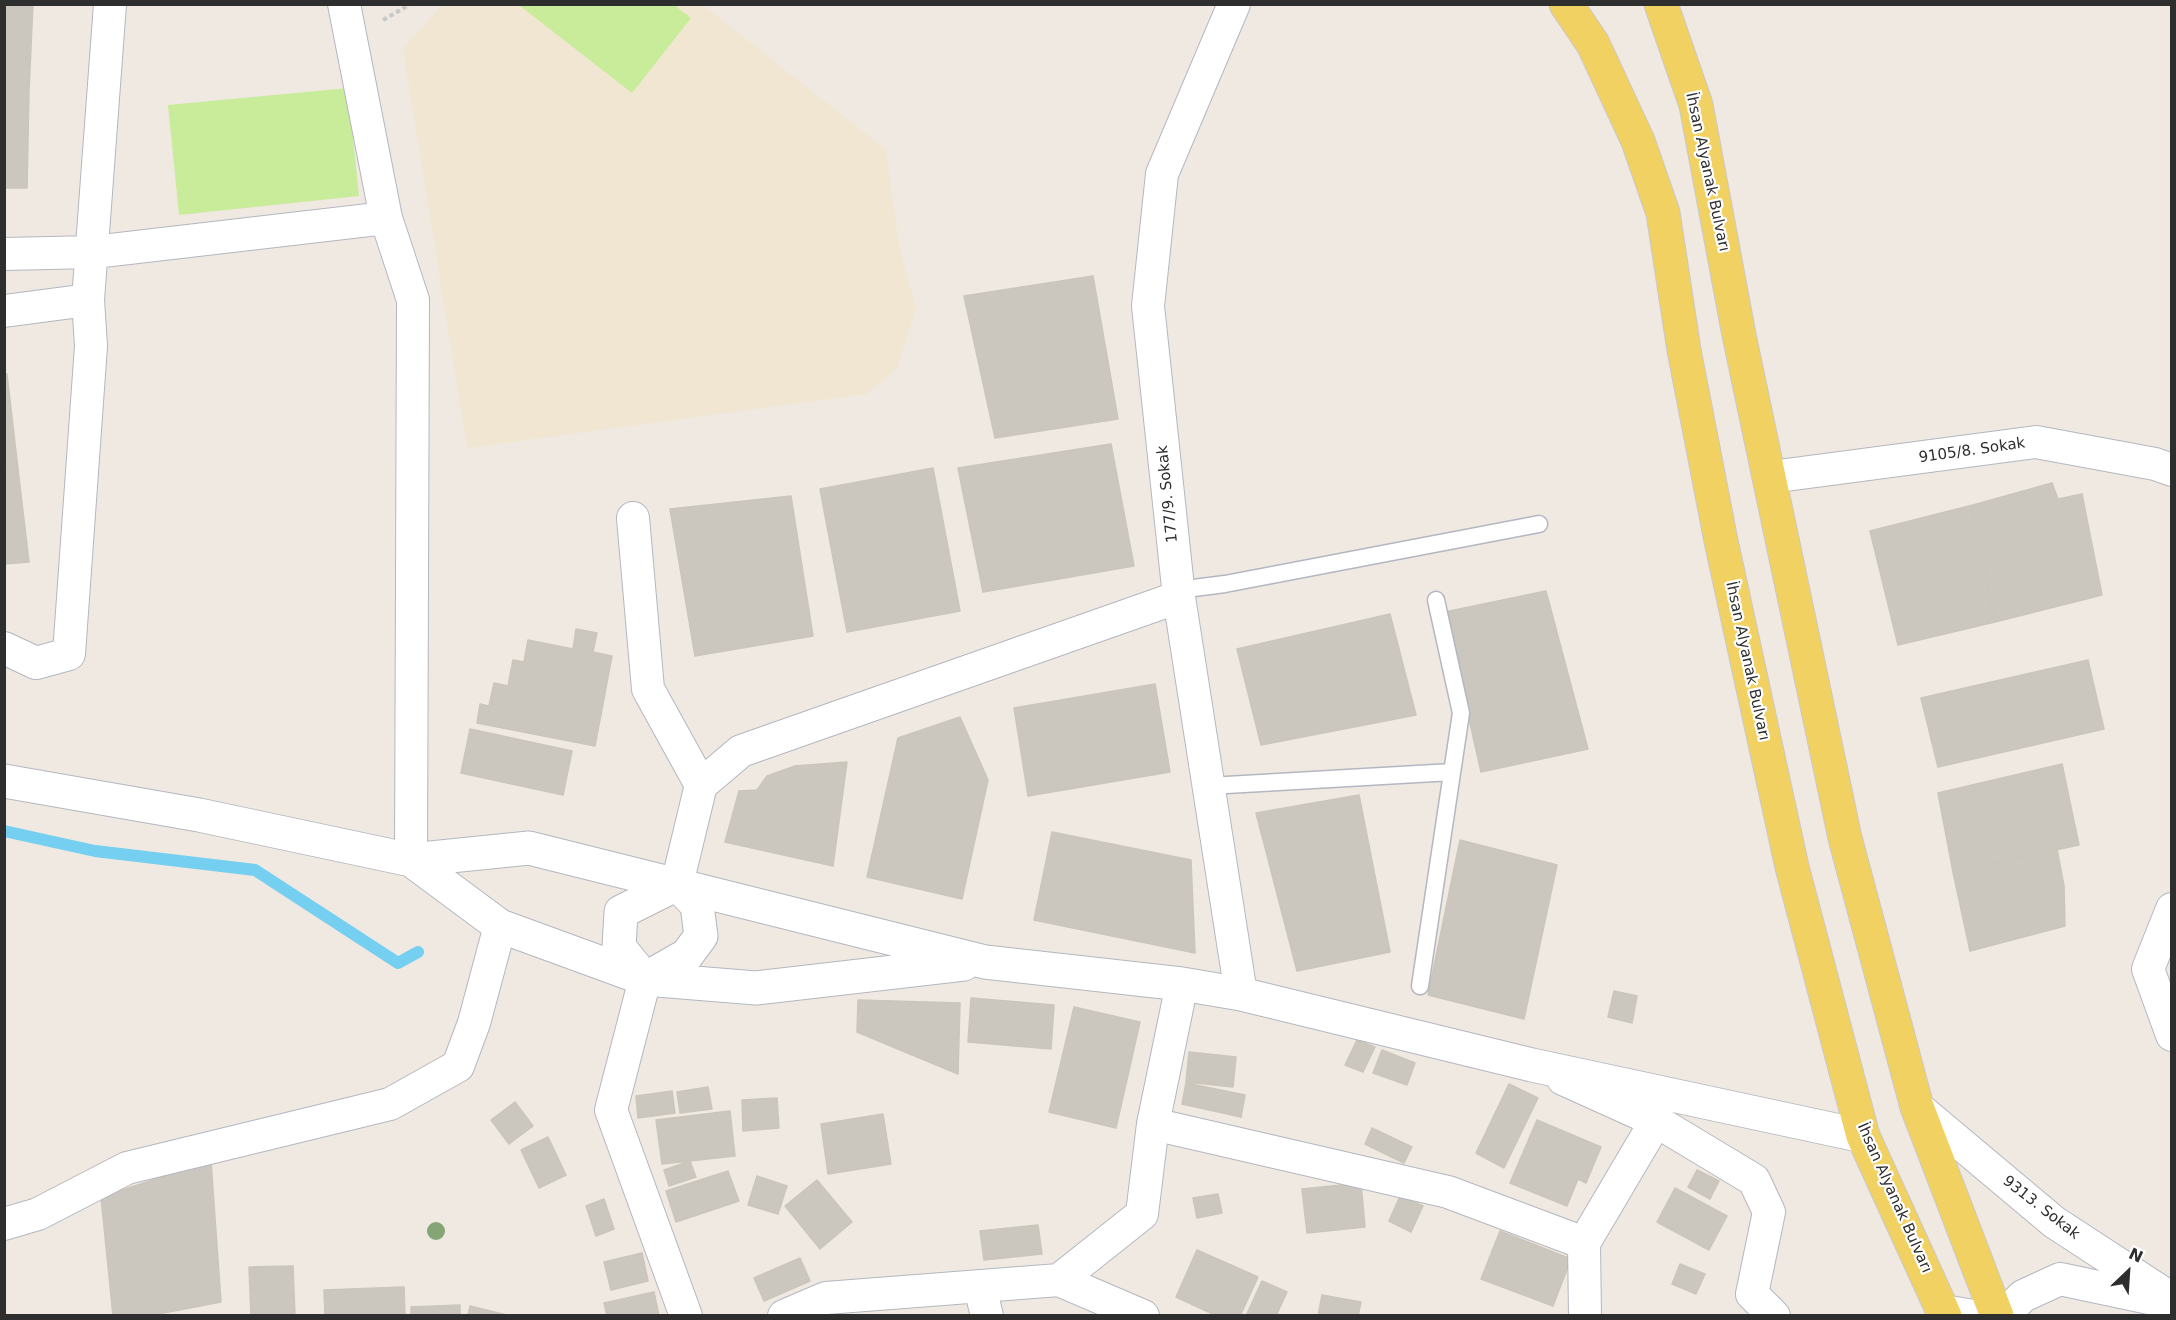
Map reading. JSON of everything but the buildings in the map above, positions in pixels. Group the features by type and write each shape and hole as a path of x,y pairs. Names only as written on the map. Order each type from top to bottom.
{"main road":[{"name":"İhsan Alyanak Bulvarı","path":"1566,4 1593,44 1638,141 1663,213 1684,350 1721,541 1792,867 1863,1136 1954,1314"},
{"name":"İhsan Alyanak Bulvarı","path":"1660,4 1696,105 1739,335 1771,477 1845,838 1917,1107 1997,1316"}],"street":[{"path":"4,648 36,663 69,654 91,346 88,300 94,252 110,4"},
{"path":"344,4 386,218 413,300 411,860"},
{"name":"177/9. Sokak","path":"1234,4 1162,174 1148,306 1178,593 1241,994"},
{"path":"4,254 94,252 386,218"},
{"path":"4,310 88,300"},
{"name":"9105/8. Sokak","path":"1771,477 2036,442 2155,464 2172,470"},
{"path":"633,518 648,689 701,785"},
{"path":"645,979 619,947 621,912 677,884 701,785 741,751 1178,593"},
{"path":"4,781 199,815 411,860 529,848 985,962 1182,984 1241,994 1532,1065 1863,1136"},
{"path":"411,860 500,926 645,979 756,988 985,962"},
{"path":"677,884 697,905 701,936 687,955 645,979 611,1110 686,1316"},
{"path":"2172,909 2148,969 2172,1035"},
{"path":"4,1224 38,1214 127,1168 390,1104 458,1066 474,1023 500,926"},
{"path":"784,1316 826,1298 983,1301 1059,1280 1142,1214 1153,1124 1182,984"},
{"path":"1532,1065 1656,1121 1754,1180 1769,1212 1752,1294 1774,1316"},
{"name":"9313. Sokak","path":"1917,1107 2054,1222 2172,1301"},
{"path":"1585,1316 1584,1244 1656,1121"},
{"path":"1153,1124 1448,1192 1584,1244"},
{"name":"9313. Sokak","path":"2003,1316 2023,1296 2060,1279 2172,1301"},
{"path":"1059,1280 1143,1316"}],"lane":[{"path":"1178,593 1539,524"},
{"path":"1420,986 1461,713 1436,600"},
{"path":"1209,786 1452,772"}],"shaded area":[{"path":"442,5 703,5 886,150 899,246 916,308 897,368 866,394 467,448 403,49"}],"green space":[{"path":"519,5 674,5 691,18 632,93"},
{"path":"348,88 359,196 179,215 168,105"}],"waterway":[{"path":"4,831 95,851 255,870 398,963 418,952"}]}
